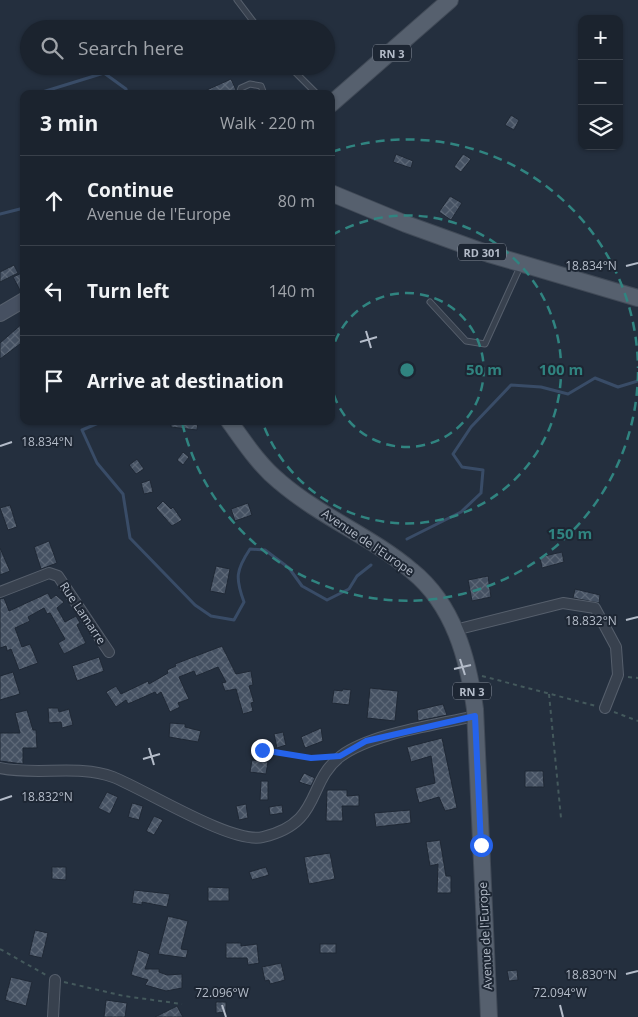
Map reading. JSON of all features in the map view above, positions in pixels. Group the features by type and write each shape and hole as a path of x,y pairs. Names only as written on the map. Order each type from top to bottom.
{"main road":[{"name":"RN 3","path":"335,101 450,0"},
{"name":"RD 301","path":"335,195 406,224 522,264 635,294"},
{"path":"0,314 20,302"},
{"name":"Avenue de l'Europe","path":"232,425 258,462 281,483 413,571 432,591 455,630 462,646 470,673 475,716 489,1017"}],"street":[{"name":"Rue Lamarre","path":"0,592 53,573 58,576 109,652"},
{"path":"455,630 563,603 595,608 616,647 618,675 605,708"},
{"path":"0,768 88,773 112,777 235,835 261,838 283,830 300,820 313,802 323,779 340,756 366,741 475,716"},
{"path":"53,1017 55,980"}],"lane":[{"path":"237,0 252,20"},
{"path":"298,75 313,90"},
{"path":"240,90 250,84 261,86 262,90"},
{"path":"430,302 466,341 485,344 522,264"}],"path":[{"path":"470,673 605,708 638,721"},
{"path":"549,694 561,818"},
{"path":"259,749 311,758 340,756"},
{"path":"0,948 55,980 124,996 182,1004"}],"building":[{"path":"231,79 236,90 207,90"},
{"path":"511,115 519,120 514,130 505,125"},
{"path":"396,154 413,161 411,168 393,162"},
{"path":"463,154 471,159 461,172 454,167"},
{"path":"450,196 462,203 451,220 439,212"},
{"path":"14,265 18,273 0,282 0,272"},
{"path":"20,274 20,290 13,277"},
{"path":"20,326 20,344 0,359 0,343"},
{"path":"171,425 198,425 197,430 171,427"},
{"path":"183,452 189,457 183,465 177,460"},
{"path":"137,459 144,469 136,474 129,465"},
{"path":"150,480 153,492 144,494 141,483"},
{"path":"163,501 171,509 173,507 182,520 172,526 156,508"},
{"path":"248,503 252,515 235,521 231,509"},
{"path":"10,505 17,527 8,530 0,508"},
{"path":"49,541 57,563 41,569 34,547"},
{"path":"0,548 10,571 0,575"},
{"path":"562,552 564,562 542,568 540,557"},
{"path":"216,566 230,569 225,594 210,591"},
{"path":"488,576 491,597 472,601 468,580"},
{"path":"575,589 600,595 599,603 573,598"},
{"path":"48,593 51,599 56,595 64,602 57,608 65,622 76,616 80,623 77,625 86,643 64,654 58,643 65,639 50,613 47,614 44,608 28,617 30,621 15,628 22,647 30,644 38,663 19,670 11,649 7,651 6,646 0,648 0,599 4,598 9,611"},
{"path":"222,646 236,674 251,671 253,685 249,686 254,702 251,703 253,711 243,714 236,689 225,691 222,683 226,682 218,667 196,676 194,671 179,677 189,699 178,703 180,707 170,712 161,692 157,695 155,692 128,704 126,700 116,707 106,692 116,686 121,694 148,681 149,684 168,673 167,670 176,666 175,664"},
{"path":"99,657 104,671 77,681 72,666"},
{"path":"13,672 20,694 0,700 0,676"},
{"path":"370,688 398,691 395,721 367,718"},
{"path":"343,689 351,690 349,705 332,703 334,690 342,691"},
{"path":"443,704 447,715 418,721 417,710"},
{"path":"48,708 58,708 59,712 69,709 73,725 62,728 61,722 49,723"},
{"path":"27,710 33,730 36,730 37,748 23,748 23,764 0,761 0,733 20,733 15,713"},
{"path":"170,723 185,724 185,727 201,731 198,742 169,737"},
{"path":"321,728 323,741 305,748 301,737"},
{"path":"283,732 286,745 277,748 274,734"},
{"path":"442,738 457,808 445,811 439,797 419,803 415,788 435,783 431,756 411,762 407,747"},
{"path":"252,760 268,762 266,774 250,772"},
{"path":"525,771 543,771 544,787 525,787"},
{"path":"304,773 315,778 311,786 299,782"},
{"path":"261,781 268,781 268,800 260,800"},
{"path":"327,790 347,790 347,796 359,795 359,806 342,806 343,821 326,821"},
{"path":"107,792 118,797 110,814 98,808"},
{"path":"132,803 143,806 139,820 128,817"},
{"path":"246,804 248,818 239,820 236,806"},
{"path":"282,805 283,813 270,815 269,807"},
{"path":"410,810 411,823 376,827 374,813"},
{"path":"154,816 163,820 154,835 146,831"},
{"path":"440,840 446,876 451,876 451,893 437,893 438,864 430,866 426,842"},
{"path":"330,853 335,879 309,884 304,857"},
{"path":"52,867 66,867 66,880 52,879"},
{"path":"266,867 269,875 252,880 249,872"},
{"path":"208,887 229,888 229,901 208,901"},
{"path":"134,890 170,894 167,907 142,902 142,905 132,903"},
{"path":"168,916 188,921 181,949 188,950 186,958 158,954"},
{"path":"35,930 48,933 42,958 29,955"},
{"path":"226,943 241,943 241,946 257,944 259,963 248,965 247,958 226,958"},
{"path":"320,944 336,944 336,953 320,953"},
{"path":"138,950 150,954 145,969 159,969 159,972 167,975 182,974 182,988 166,991 145,985 148,980 131,975"},
{"path":"281,963 285,980 270,984 269,980 265,981 262,967"},
{"path":"517,970 518,980 509,981 507,971"},
{"path":"11,977 32,982 26,1006 5,1000"},
{"path":"106,1000 127,1003 125,1017 104,1017"},
{"path":"216,1002 226,1002 226,1012 216,1013"},
{"path":"177,1006 183,1017 155,1017"}],"waterway":[{"path":"49,90 98,75"},
{"path":"107,75 126,90"},
{"path":"0,214 20,209"},
{"path":"407,539 461,512 481,493 483,470 462,467 453,454 471,427 511,385 541,387 568,394 595,378 618,387 638,381"},
{"path":"94,425 82,430 97,463 123,494 130,538 195,605 211,616 234,620 244,602 239,587 238,574 250,549 265,550 289,568 302,586 327,600 349,589 357,576 371,565"}],"route":[{"path":"262,750 311,758 340,756 366,741 475,716 481,845"}]}
